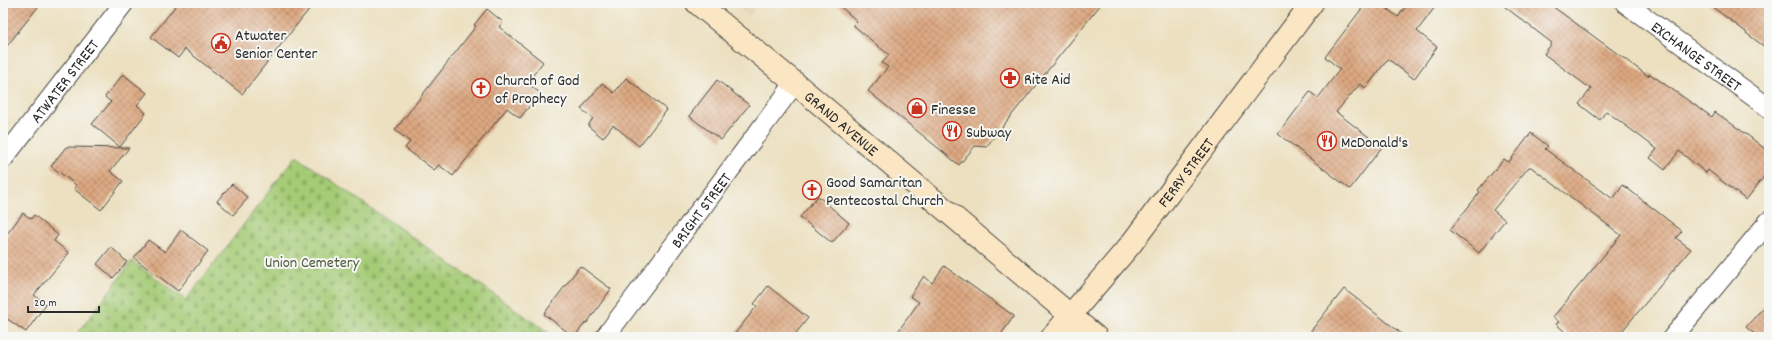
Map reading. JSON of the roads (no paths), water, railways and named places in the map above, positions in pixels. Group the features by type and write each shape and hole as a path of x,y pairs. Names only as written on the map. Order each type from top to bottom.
{"main road":[{"name":"GRAND AVENUE","path":"697,3 795,83 948,214 1096,337"},
{"name":"FERRY STREET","path":"1052,337 1131,244 1312,3"}],"street":[{"name":"ATWATER STREET","path":"3,159 124,3"},
{"name":"EXCHANGE STREET","path":"1625,3 1769,108"},
{"name":"BRIGHT STREET","path":"606,337 795,83"},
{"path":"1673,337 1769,221"}],"place":[{"name":"Atwater Senior Center","path":"221,43"},
{"name":"Rite Aid","path":"1010,78"},
{"name":"Church of God of Prophecy","path":"481,88"},
{"name":"Finesse","path":"917,108"},
{"name":"Subway","path":"952,131"},
{"name":"McDonald's","path":"1327,141"},
{"name":"Good Samaritan Pentecostal Church","path":"812,190"}],"park label":[{"name":"Union Cemetery","path":"312,261"}]}
